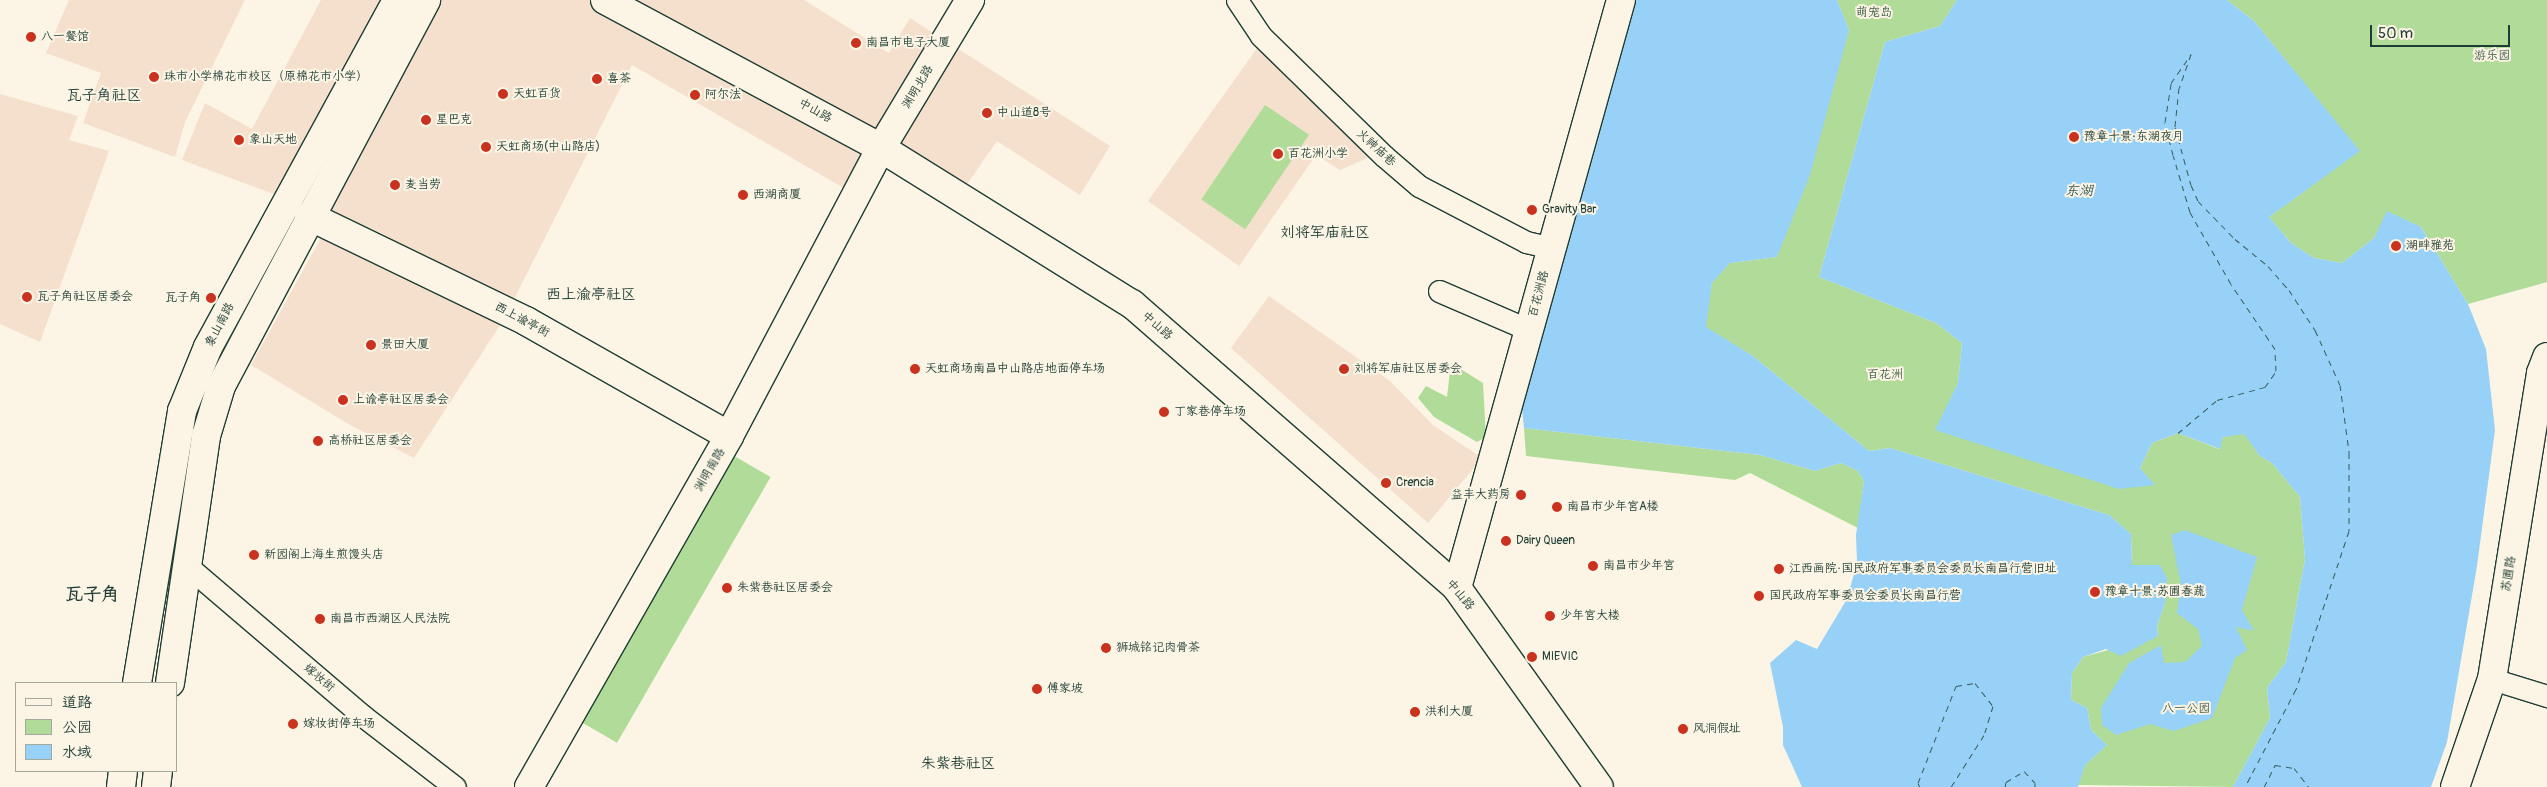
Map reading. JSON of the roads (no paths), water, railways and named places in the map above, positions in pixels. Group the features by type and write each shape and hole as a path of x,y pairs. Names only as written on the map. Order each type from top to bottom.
{"main road":[{"name":"象山南路","path":"138,682 182,411 208,347 397,0"},
{"path":"170,682 185,564 206,436 221,386 309,216 426,0"},
{"name":"中山路","path":"605,0 882,148 1132,304 1458,588 1598,787"},
{"name":"渊明北路","path":"882,148 970,0"},
{"name":"百花洲路","path":"1458,588 1621,0"},
{"name":"渊明南路","path":"529,787 729,436 882,148"},
{"name":"西上谕亭街","path":"309,216 526,321 729,436"},
{"name":"苏圃路","path":"2455,787 2492,679 2541,373 2547,357"},
{"path":"121,787 123,772"},
{"path":"156,787 158,772"}],"street":[{"name":"火神庙巷","path":"1237,0 1261,36 1377,150 1419,186 1526,242 1552,248"},
{"path":"1439,291 1529,330"},
{"name":"嫁妆街","path":"185,564 363,716 455,787"},
{"path":"2492,679 2547,696"}],"water":[{"path":"1636,0 1837,0 1849,30 1810,175 1777,257 1730,263 1712,283 1706,327 1753,356 1869,451 1890,448 2109,515 2131,534 2132,565 2160,565 2167,578 2165,603 2157,626 2158,636 2121,656 2106,649 2083,657 2072,673 2071,700 2087,708 2091,730 2107,745 2085,765 2078,787 1802,787 1783,745 1783,727 1770,663 1796,640 1817,649 1847,599 1857,563 1856,535 1864,481 1858,471 1841,463 1815,471 1760,455 1524,428 1522,409"},
{"name":"东湖","path":"1957,0 2227,0 2254,21 2360,151 2269,217 2291,243 2314,258 2342,263 2374,238 2387,211 2421,227 2468,304 2486,349 2495,430 2477,566 2447,742 2431,787 2233,787 2270,718 2267,688 2286,662 2305,559 2300,497 2272,463 2260,456 2244,434 2223,437 2220,449 2178,433 2152,443 2140,468 2155,485 2119,489 1935,430 1958,383 1962,343 1936,323 1819,277 1885,42 1940,26"},
{"path":"2185,530 2257,557 2242,610 2254,631 2236,627 2247,650 2235,658 2212,718 2174,731 2150,724 2116,735 2102,725 2101,708 2129,663 2161,645 2164,663 2185,662 2202,646 2198,629 2177,613 2181,585 2171,535"}],"place":[{"name":"八一餐馆","path":"31,37"},
{"name":"南昌市电子大厦","path":"856,43"},
{"name":"珠市小学棉花市校区（原棉花市小学）","path":"154,77"},
{"name":"喜茶","path":"597,79"},
{"name":"天虹百货","path":"503,94"},
{"name":"阿尔法","path":"695,95"},
{"name":"中山道8号","path":"987,113"},
{"name":"星巴克","path":"426,120"},
{"name":"豫章十景·东湖夜月","path":"2074,137"},
{"name":"象山天地","path":"239,140"},
{"name":"天虹商场(中山路店)","path":"486,147"},
{"name":"百花洲小学","path":"1278,154"},
{"name":"麦当劳","path":"395,185"},
{"name":"西湖商厦","path":"743,195"},
{"name":"Gravity Bar","path":"1532,210"},
{"name":"湖畔雅苑","path":"2396,246"},
{"name":"瓦子角社区居委会","path":"27,297"},
{"name":"瓦子角","path":"211,298"},
{"name":"景田大厦","path":"371,345"},
{"name":"天虹商场南昌中山路店地面停车场","path":"915,369"},
{"name":"刘将军庙社区居委会","path":"1344,369"},
{"name":"上谕亭社区居委会","path":"343,400"},
{"name":"丁家巷停车场","path":"1164,412"},
{"name":"高桥社区居委会","path":"318,441"},
{"name":"Crencia","path":"1386,483"},
{"name":"益丰大药房","path":"1521,495"},
{"name":"南昌市少年宫A楼","path":"1557,507"},
{"name":"Dairy Queen","path":"1506,541"},
{"name":"新园阁上海生煎馒头店","path":"254,555"},
{"name":"南昌市少年宫","path":"1593,566"},
{"name":"江西画院·国民政府军事委员会委员长南昌行营旧址","path":"1779,569"},
{"name":"朱紫巷社区居委会","path":"727,588"},
{"name":"豫章十景·苏圃春蔬","path":"2095,592"},
{"name":"国民政府军事委员会委员长南昌行营","path":"1759,596"},
{"name":"少年宫大楼","path":"1550,616"},
{"name":"南昌市西湖区人民法院","path":"320,619"},
{"name":"狮城铭记肉骨茶","path":"1106,648"},
{"name":"MIEVIC","path":"1532,657"},
{"name":"傅家坡","path":"1037,689"},
{"name":"洪利大厦","path":"1415,712"},
{"name":"嫁妆街停车场","path":"293,724"},
{"name":"风洞假址","path":"1683,729"}],"district":[{"name":"瓦子角社区","path":"104,96"},
{"name":"刘将军庙社区","path":"1325,233"},
{"name":"西上渝亭社区","path":"591,295"},
{"name":"瓦子角","path":"92,595"},
{"name":"朱紫巷社区","path":"958,764"}],"park label":[{"name":"萌宠岛","path":"1874,13"},
{"name":"游乐园","path":"2492,56"},
{"name":"百花洲","path":"1885,375"},
{"name":"八一公园","path":"2186,709"}]}
